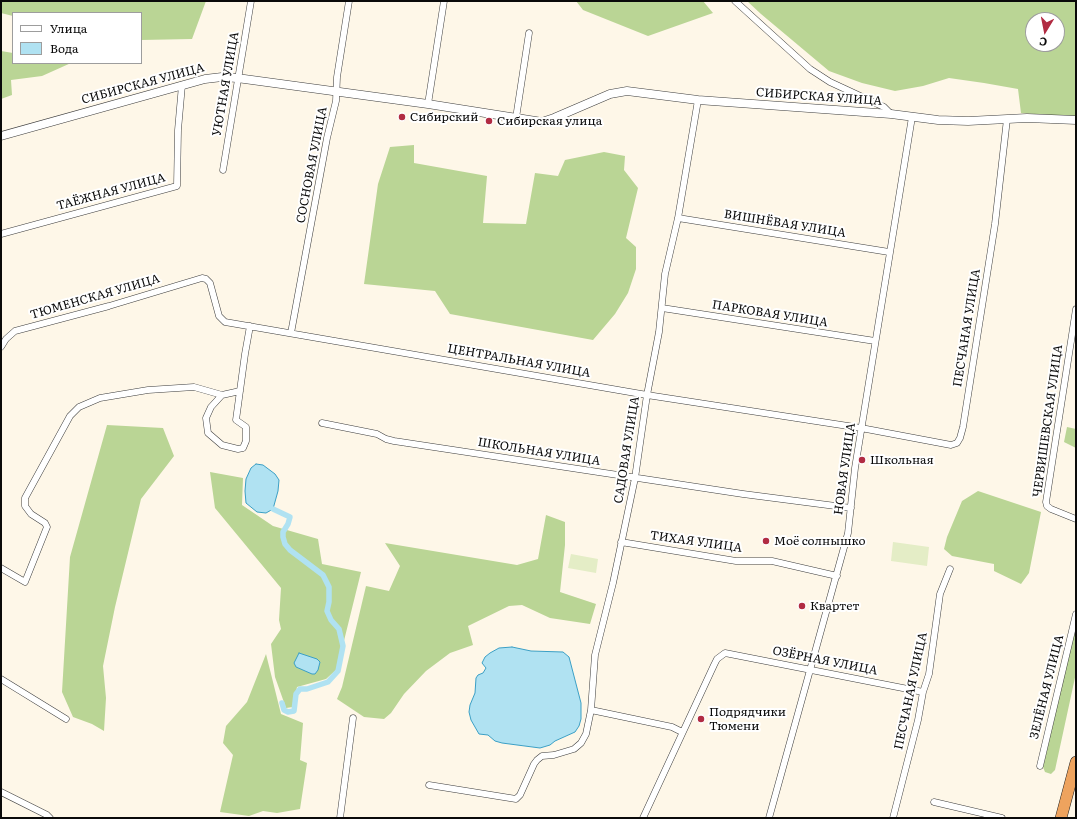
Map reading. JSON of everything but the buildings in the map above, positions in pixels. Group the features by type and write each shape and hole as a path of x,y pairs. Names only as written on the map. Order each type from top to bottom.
{"highway":[{"path":"1061,818 1076,762"}],"street":[{"name":"УЮТНАЯ УЛИЦА","path":"223,170 237,78 251,1"},
{"name":"СОСНОВАЯ УЛИЦА","path":"291,333 327,138 334,114 337,76 349,1"},
{"path":"428,104 444,1"},
{"path":"735,1 810,69 830,82 884,107 891,114"},
{"path":"516,118 529,33"},
{"name":"СИБИРСКАЯ УЛИЦА","path":"1,136 204,79 222,77 428,104 542,122 610,94 627,91 698,100 891,114 938,120 968,121 1027,118 1076,120"},
{"name":"ТАЁЖНАЯ УЛИЦА","path":"1,234 177,186 178,130 182,86"},
{"name":"САДОВАЯ УЛИЦА","path":"429,785 516,799 520,795 537,760 542,756 554,755 574,749 581,743 586,734 591,710 595,656 622,542 635,478 647,395 659,332 665,274 678,218 698,100"},
{"name":"НОВАЯ УЛИЦА","path":"769,818 848,533 861,428 912,117"},
{"name":"ПЕСЧАНАЯ УЛИЦА","path":"861,428 951,445 957,443 960,438 995,224 1007,119"},
{"name":"ВИШНЁВАЯ УЛИЦА","path":"678,218 889,252"},
{"name":"ЦЕНТРАЛЬНАЯ УЛИЦА","path":"202,278 206,279 210,283 219,316 225,322 647,395 861,428"},
{"name":"ТЮМЕНСКАЯ УЛИЦА","path":"1,347 3,338 20,329 109,306 202,278"},
{"name":"ПАРКОВАЯ УЛИЦА","path":"662,308 875,341"},
{"name":"ЧЕРВИШЕВСКАЯ УЛИЦА","path":"1076,309 1046,502 1047,506 1051,509 1076,518"},
{"path":"222,395 211,407 206,418 208,433 222,445 238,449 243,448 246,441 246,427 236,420 250,326"},
{"path":"1,568 25,582 47,527 45,523 31,514 25,506 24,498 70,416 79,407 100,398 148,390 194,387 222,395 240,391"},
{"name":"ШКОЛЬНАЯ УЛИЦА","path":"322,423 377,434 394,441 743,494 851,508"},
{"name":"ТИХАЯ УЛИЦА","path":"622,542 736,561 772,560 837,576"},
{"name":"ПЕСЧАНАЯ УЛИЦА","path":"893,818 918,720 923,692 929,674 940,594 950,569"},
{"name":"ЗЕЛЁНАЯ УЛИЦА","path":"1040,766 1076,614"},
{"name":"ОЗЁРНАЯ УЛИЦА","path":"682,732 714,665 722,655 729,653 923,692"},
{"path":"1,679 66,719"},
{"path":"591,710 672,727 682,732 643,818"},
{"path":"340,818 353,718"},
{"path":"2,793 47,815 50,818"},
{"path":"934,802 1002,818"}],"green space":[{"path":"1,1 206,1 192,39 142,40 142,12 12,12 12,16 1,13"},
{"path":"576,1 703,1 713,13 648,36 583,10"},
{"path":"747,1 1076,1 1076,117 1021,113 1018,89 949,78 923,86 895,91 862,83 829,71"},
{"path":"1,51 12,53 12,64 69,64 42,76 11,80 12,95 1,99"},
{"path":"414,145 414,163 487,176 483,223 526,224 535,173 558,176 565,160 604,152 625,156 624,170 638,188 626,238 636,247 636,269 628,293 615,314 593,340 450,314 435,291 364,284 378,184 390,147"},
{"path":"107,425 163,428 174,456 141,499 115,607 103,666 106,698 104,731 92,724 73,717 62,692 70,557"},
{"path":"1067,427 1076,429 1076,448 1064,442"},
{"path":"210,472 243,478 242,505 273,526 318,539 322,564 361,572 337,669 326,679 297,687 293,707 286,708 275,677 271,644 281,629 279,620 281,588 215,508"},
{"path":"978,491 1041,512 1029,573 1021,584 994,571 994,564 952,556 944,549 947,537 962,501"},
{"path":"546,515 565,522 565,545 560,592 596,604 590,624 550,618 522,605 509,606 468,626 473,645 450,653 426,671 404,694 391,713 384,719 364,717 337,699 342,687 366,586 389,591 400,566 385,543 517,565 538,559"},
{"path":"893,542 929,547 927,566 891,561"},
{"path":"571,554 598,559 596,573 568,568"},
{"path":"1076,624 1076,673 1055,770 1051,774 1045,772 1043,767"},
{"path":"266,654 281,714 303,723 300,760 307,763 300,809 277,813 263,811 249,816 220,812 233,755 223,743 226,726 247,702"}],"water":[{"path":"256,464 263,465 275,474 279,480 278,491 273,509 266,513 257,512 246,503 246,479 251,468"},
{"path":"512,647 531,651 563,652 569,657 581,703 581,719 575,732 555,741 550,745 540,748 502,743 495,741 488,735 479,734 471,720 469,712 475,693 476,678 478,675 483,673 486,668 482,663 485,657 499,648"},
{"path":"299,653 317,659 320,662 318,670 315,674 296,667 294,663"}],"waterway":[{"path":"273,509 290,517 283,532 285,544 290,550 323,575 329,587 329,602 327,611 331,620 339,629 343,646 338,671 328,682 307,689 300,689 296,694 294,711 288,712 284,710 282,703"}],"place":[{"name":"Сибирский","path":"402,117"},
{"name":"Сибирская улица","path":"489,121"},
{"name":"Школьная","path":"862,460"},
{"name":"Моё солнышко","path":"766,541"},
{"name":"Квартет","path":"802,606"},
{"name":"Подрядчики Тюмени","path":"701,719"}]}
